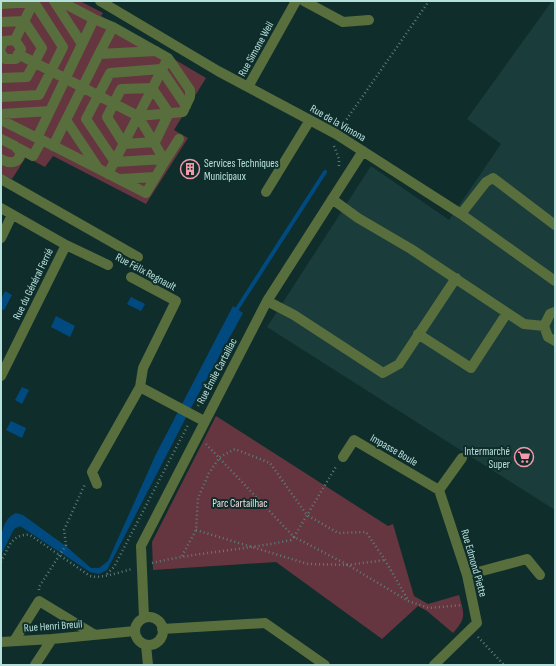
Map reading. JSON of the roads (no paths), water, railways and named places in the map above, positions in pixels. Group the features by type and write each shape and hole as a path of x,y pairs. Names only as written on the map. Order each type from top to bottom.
{"street":[{"path":"1,4 34,1"},
{"path":"15,40 34,1"},
{"path":"1,97 39,95 64,47 34,1"},
{"path":"54,1 82,44"},
{"path":"60,1 113,27 168,58 190,90 190,97 183,112 138,116"},
{"name":"Rue de la Vimona","path":"100,1 248,87 336,134 461,214 555,281"},
{"name":"Rue Simone Weil","path":"248,87 296,1"},
{"path":"304,1 343,22 369,20"},
{"path":"1,139 33,156 50,111 94,19"},
{"path":"1,22 24,21"},
{"path":"1,78 27,77 42,48 24,21"},
{"path":"53,146 113,27"},
{"path":"15,40 21,49 16,59 2,53 4,41 15,40"},
{"path":"99,54 156,51"},
{"path":"18,54 138,116 165,160"},
{"path":"103,172 115,162 161,69 168,58"},
{"path":"115,162 86,119 110,73 161,69"},
{"path":"161,69 186,106"},
{"path":"124,144 107,117 121,89 152,88"},
{"path":"152,88 169,113"},
{"path":"1,114 50,111"},
{"path":"154,142 169,113"},
{"path":"1,120 146,193 179,139"},
{"path":"66,120 103,172"},
{"path":"266,192 310,120"},
{"path":"124,144 154,142"},
{"path":"1,159 11,163 15,162 20,156 18,148"},
{"name":"Rue Émile Cartaillac","path":"144,618 141,546 204,421 268,301 363,151"},
{"path":"115,162 165,160"},
{"path":"118,179 155,178"},
{"path":"461,214 486,182 493,178 555,225"},
{"path":"1,179 138,257"},
{"path":"332,199 358,218 411,249 524,324 544,326"},
{"name":"Rue Félix Regnault","path":"1,208 66,245 108,265"},
{"path":"1,238 12,215"},
{"name":"Rue du Général Ferrié","path":"1,376 66,245"},
{"name":"Rue Félix Regnault","path":"131,277 176,301 143,368 140,387"},
{"path":"268,301 294,315 382,373 399,364 456,278"},
{"path":"555,312 550,314 544,326 548,337 555,341"},
{"path":"418,334 471,368 507,313"},
{"path":"97,484 92,472 140,387 178,406 192,416 204,421"},
{"name":"Impasse Boule","path":"343,456 354,440 439,490"},
{"path":"439,490 462,458"},
{"name":"Rue Edmond Piette","path":"434,665 477,623 467,575 439,490"},
{"path":"467,575 527,558 540,575"},
{"name":"Rue Henri Breuil","path":"14,641 39,601 95,635"},
{"path":"144,618 155,619 162,629 161,638 156,643 146,645 137,639 135,631 139,622 144,618"},
{"path":"162,629 265,623 325,665"},
{"name":"Rue Henri Breuil","path":"1,642 135,631"},
{"path":"35,665 52,639"},
{"path":"146,645 148,665"}],"water":[{"path":"5,291 12,295 4,310 1,309 1,299"},
{"path":"131,297 145,304 141,311 127,304"},
{"path":"233,306 243,313 193,404 107,570 99,574 90,572 20,526 14,529 1,555 2,531 4,525 11,516 16,513 23,515 67,547 91,568 99,568 108,561 156,454"},
{"path":"56,316 75,326 70,337 51,327"},
{"path":"22,387 29,390 22,404 15,400"},
{"path":"11,421 26,428 22,438 6,430"}],"waterway":[{"path":"235,312 325,172"}],"place":[{"name":"Services Techniques Municipaux","path":"190,169"},
{"name":"Intermarché Super","path":"524,457"}],"park label":[{"name":"Parc Cartailhac","path":"240,503"}]}
